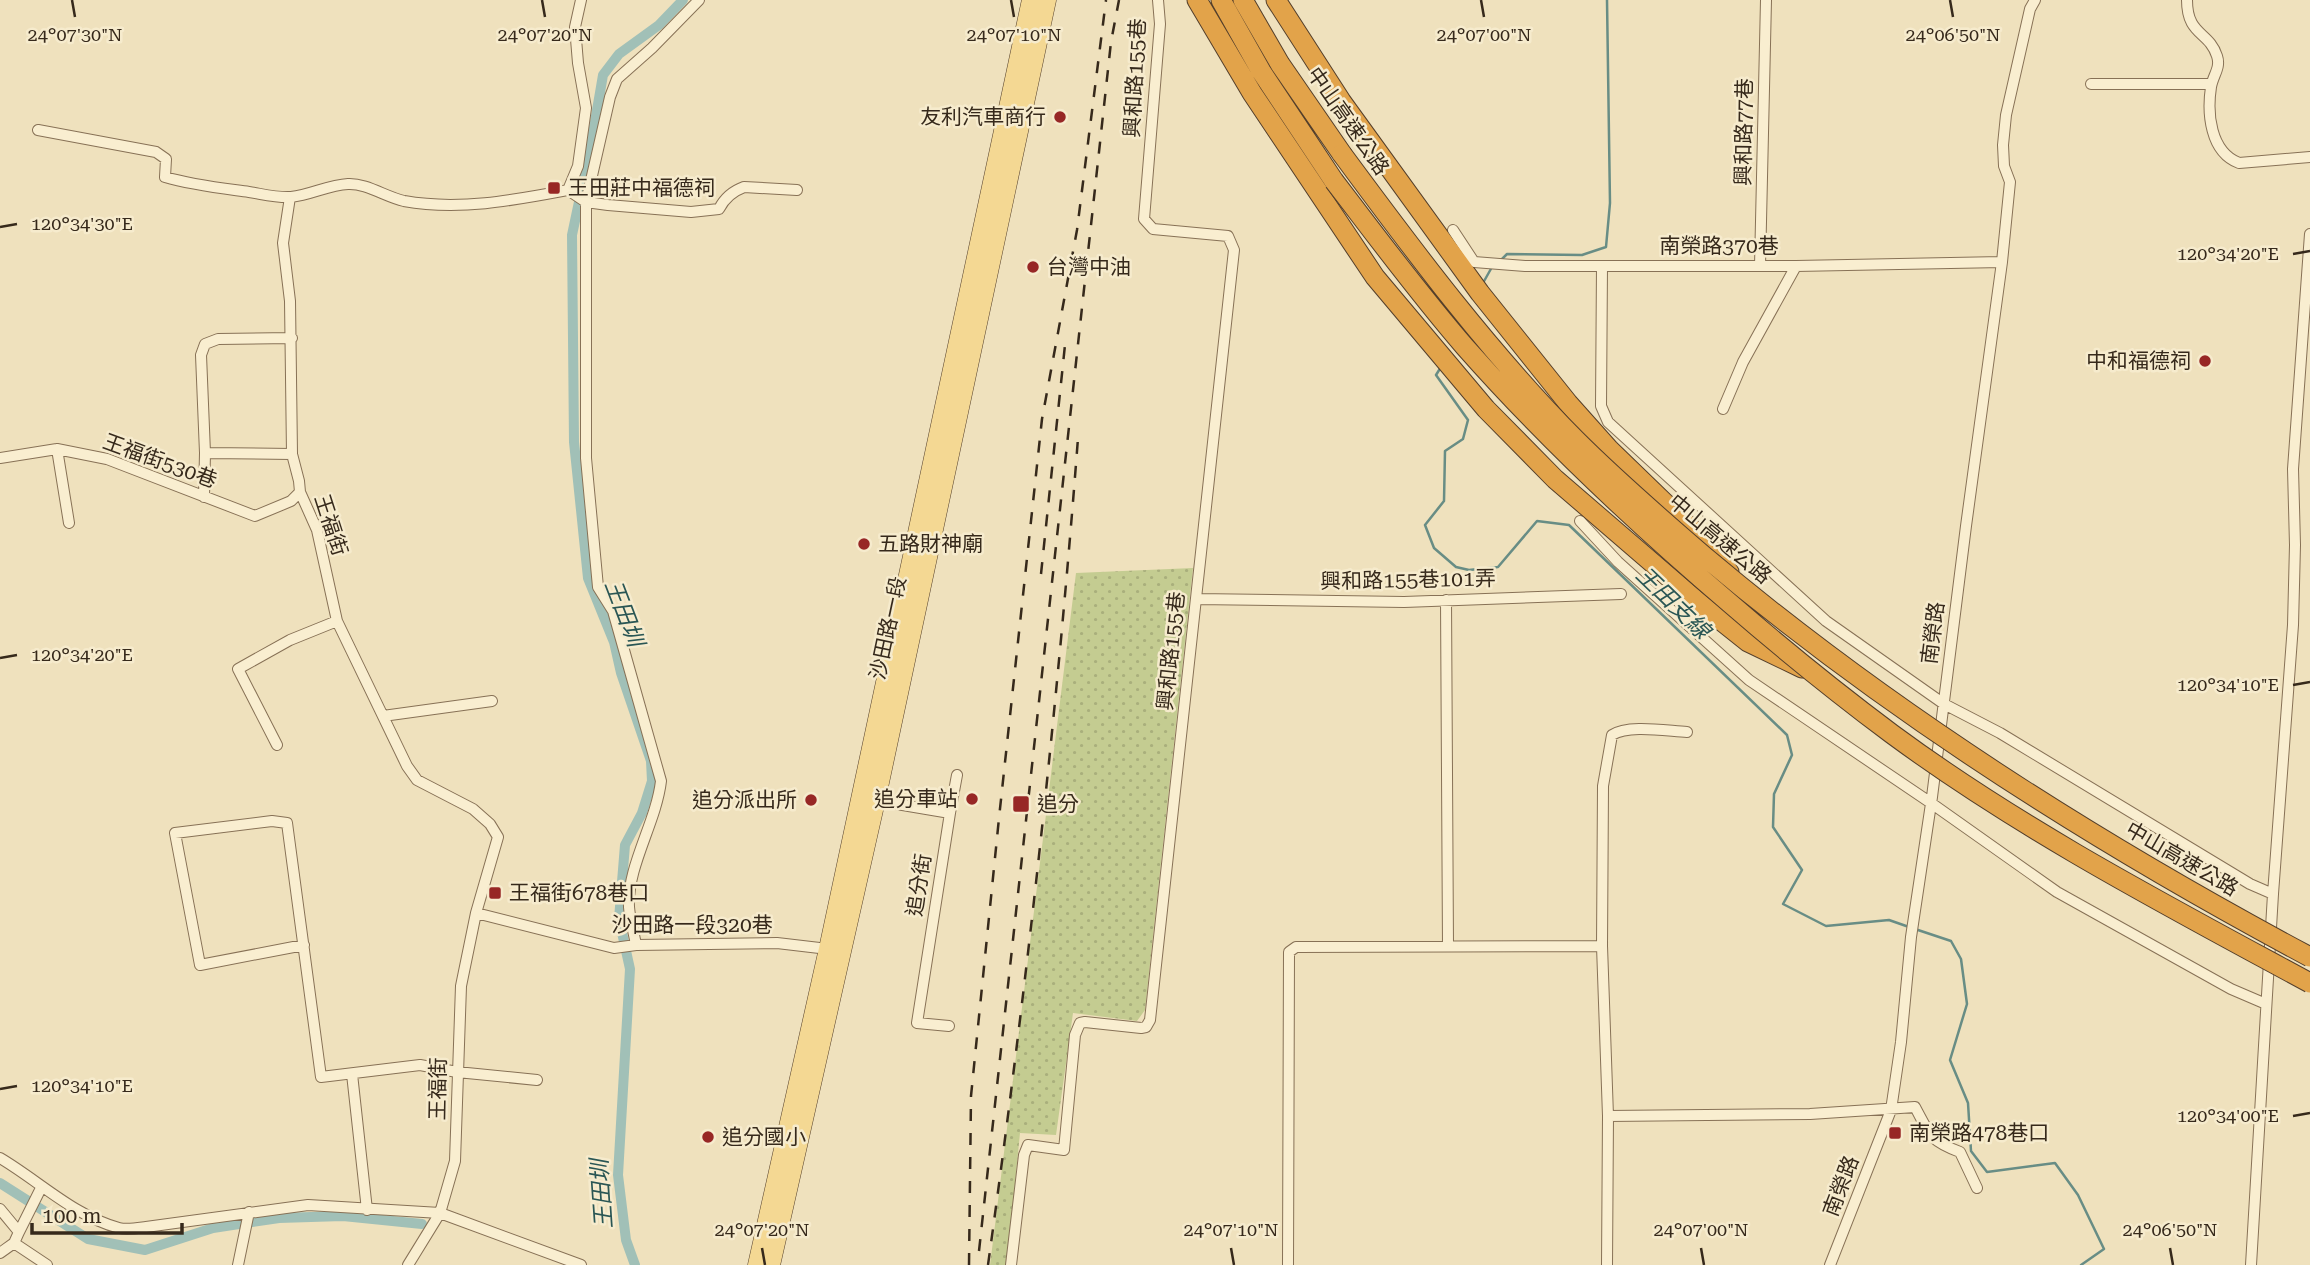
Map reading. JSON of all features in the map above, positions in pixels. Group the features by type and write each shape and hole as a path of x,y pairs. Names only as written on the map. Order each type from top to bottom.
{"highway":[{"name":"中山高速公路","path":"1197,0 1252,93 1375,278 1486,409 1555,480 1699,603 1748,642 1813,673"},
{"name":"中山高速公路","path":"1221,0 1261,71 1335,181 1389,253 1465,346 1592,481 1679,560 1813,673 1894,735 2008,811 2185,916 2310,983"},
{"name":"中山高速公路","path":"1242,0 1280,64 1418,257 1495,352 1577,440 1654,514 1807,640 1969,754 2127,855 2310,957"},
{"path":"1276,0 1341,101 1480,293 1568,403 1609,449 1703,540 1738,584"}],"main road":[{"name":"沙田路一段","path":"771,1265 791,1141 828,949 868,799 1031,0"},
{"name":"沙田路一段","path":"757,1265 791,1141 868,799 919,590 1047,0"}],"street":[{"path":"568,190 578,166 586,108 575,27 581,0"},
{"path":"636,945 629,906 634,868 658,805 661,781 612,611 598,587 586,458 586,202 610,97 617,79 699,0"},
{"name":"興和路155巷","path":"1012,1265 1024,1155 1028,1145 1064,1150 1075,1035 1080,1023 1141,1028 1146,1027 1150,1020 1234,250 1228,236 1153,229 1144,219 1160,24 1158,0"},
{"name":"興和路77巷","path":"1760,266 1766,0"},
{"name":"南榮路","path":"1830,1265 1891,1110 1901,1042 1911,934 1931,803 2002,262 2010,182 2004,166 2006,115 2030,9 2035,0"},
{"path":"2187,0 2188,18 2214,49 2217,57 2219,66 2211,84 2209,108 2212,130 2221,148 2232,161 2239,163 2310,157"},
{"path":"2091,84 2211,84"},
{"path":"38,130 156,152 166,159 165,177 187,184 290,197 331,186 351,184 403,201 453,205 496,203 568,190 586,202 691,212 719,209 723,201 737,189 744,187 797,190"},
{"name":"王福街","path":"290,197 283,243 292,338 292,454 300,492 317,530 337,621 407,766 418,780 473,809 491,824 498,837 461,986 455,1161 440,1213 408,1265"},
{"name":"南榮路370巷","path":"1453,230 1474,262 1525,266 2002,262"},
{"path":"2251,1265 2273,894 2293,625 2293,469 2310,234"},
{"path":"1723,409 1743,362 1796,265"},
{"path":"1602,266 1601,406 1605,417 1826,621 1944,704 2000,733 2250,884 2273,894"},
{"path":"204,496 201,355 205,344 218,340 292,338"},
{"path":"57,449 69,523"},
{"name":"王福街530巷","path":"0,458 57,449 107,459 255,516 291,501 300,492"},
{"path":"205,453 292,454"},
{"path":"1580,521 1618,562 1749,680 2057,892 2231,989 2266,1004"},
{"name":"興和路155巷101弄","path":"1196,599 1404,602 1621,594"},
{"path":"1446,600 1448,946"},
{"path":"277,746 237,669 290,640 337,621"},
{"path":"383,716 492,701"},
{"path":"1607,1265 1608,1116 1602,946 1603,786 1612,735 1629,730 1687,732"},
{"path":"868,799 950,813 957,775"},
{"name":"追分街","path":"949,1026 917,1023 950,813"},
{"path":"303,945 200,965 175,833 272,821 287,823 321,1077 420,1065 457,1072 537,1080"},
{"name":"沙田路一段320巷","path":"477,913 614,948 636,945 777,943 828,949"},
{"path":"1288,1265 1289,952 1296,947 1602,946"},
{"path":"352,1074 367,1210"},
{"path":"1608,1116 1810,1114 1915,1107 1929,1134 1939,1144 1960,1152 1977,1188"},
{"path":"0,1158 41,1188 98,1219 121,1228 308,1205 440,1213 580,1265"},
{"path":"0,1253 14,1243 41,1188"},
{"path":"0,1209 19,1232"},
{"path":"239,1265 249,1212"},
{"path":"14,1243 47,1265"}],"green space":[{"path":"1193,568 1145,1010 1137,1021 1073,1013 1056,1135 1020,1133 1007,1265 990,1265 1076,573"}],"waterway":[{"name":"王田圳","path":"635,1265 626,1240 618,1175 630,969 619,919 625,845 642,813 652,781 651,761 621,673 614,642 588,578 574,442 572,235 603,75 619,54 659,25 683,0"},
{"name":"王田支線","path":"1500,261 1507,254 1582,255 1606,247 1610,203 1607,0"},
{"name":"王田支線","path":"1483,283 1492,267"},
{"name":"王田支線","path":"1441,367 1436,375 1468,420 1463,439 1445,451 1444,501 1425,525 1434,548 1456,567 1469,570 1498,567 1537,521 1569,525 1787,735 1792,755 1774,794 1773,827 1802,870 1783,904 1826,926 1889,920 1909,927"},
{"name":"王田支線","path":"1915,929 1951,941 1961,959 1967,1004 1950,1060 1968,1103 1971,1151 1987,1172 2055,1163 2078,1195 2104,1249 2081,1265"},
{"path":"0,1183 88,1239 145,1250 213,1228 279,1218 343,1216 422,1224"}],"railway":[{"path":"969,1265 971,1096 1042,419 1077,230 1106,0"},
{"path":"979,1251 1111,42 1119,0"},
{"path":"1041,574 1065,345"},
{"path":"988,1265 1039,852 1078,438"}],"place":[{"name":"友利汽車商行","path":"1060,117"},
{"name":"王田莊中福德祠","path":"554,188"},
{"name":"台灣中油","path":"1033,267"},
{"name":"中和福德祠","path":"2205,361"},
{"name":"五路財神廟","path":"864,544"},
{"name":"追分車站","path":"972,799"},
{"name":"追分派出所","path":"811,800"},
{"name":"追分","path":"1021,804"},
{"name":"王福街678巷口","path":"495,893"},
{"name":"南榮路478巷口","path":"1895,1133"},
{"name":"追分國小","path":"708,1137"}]}
